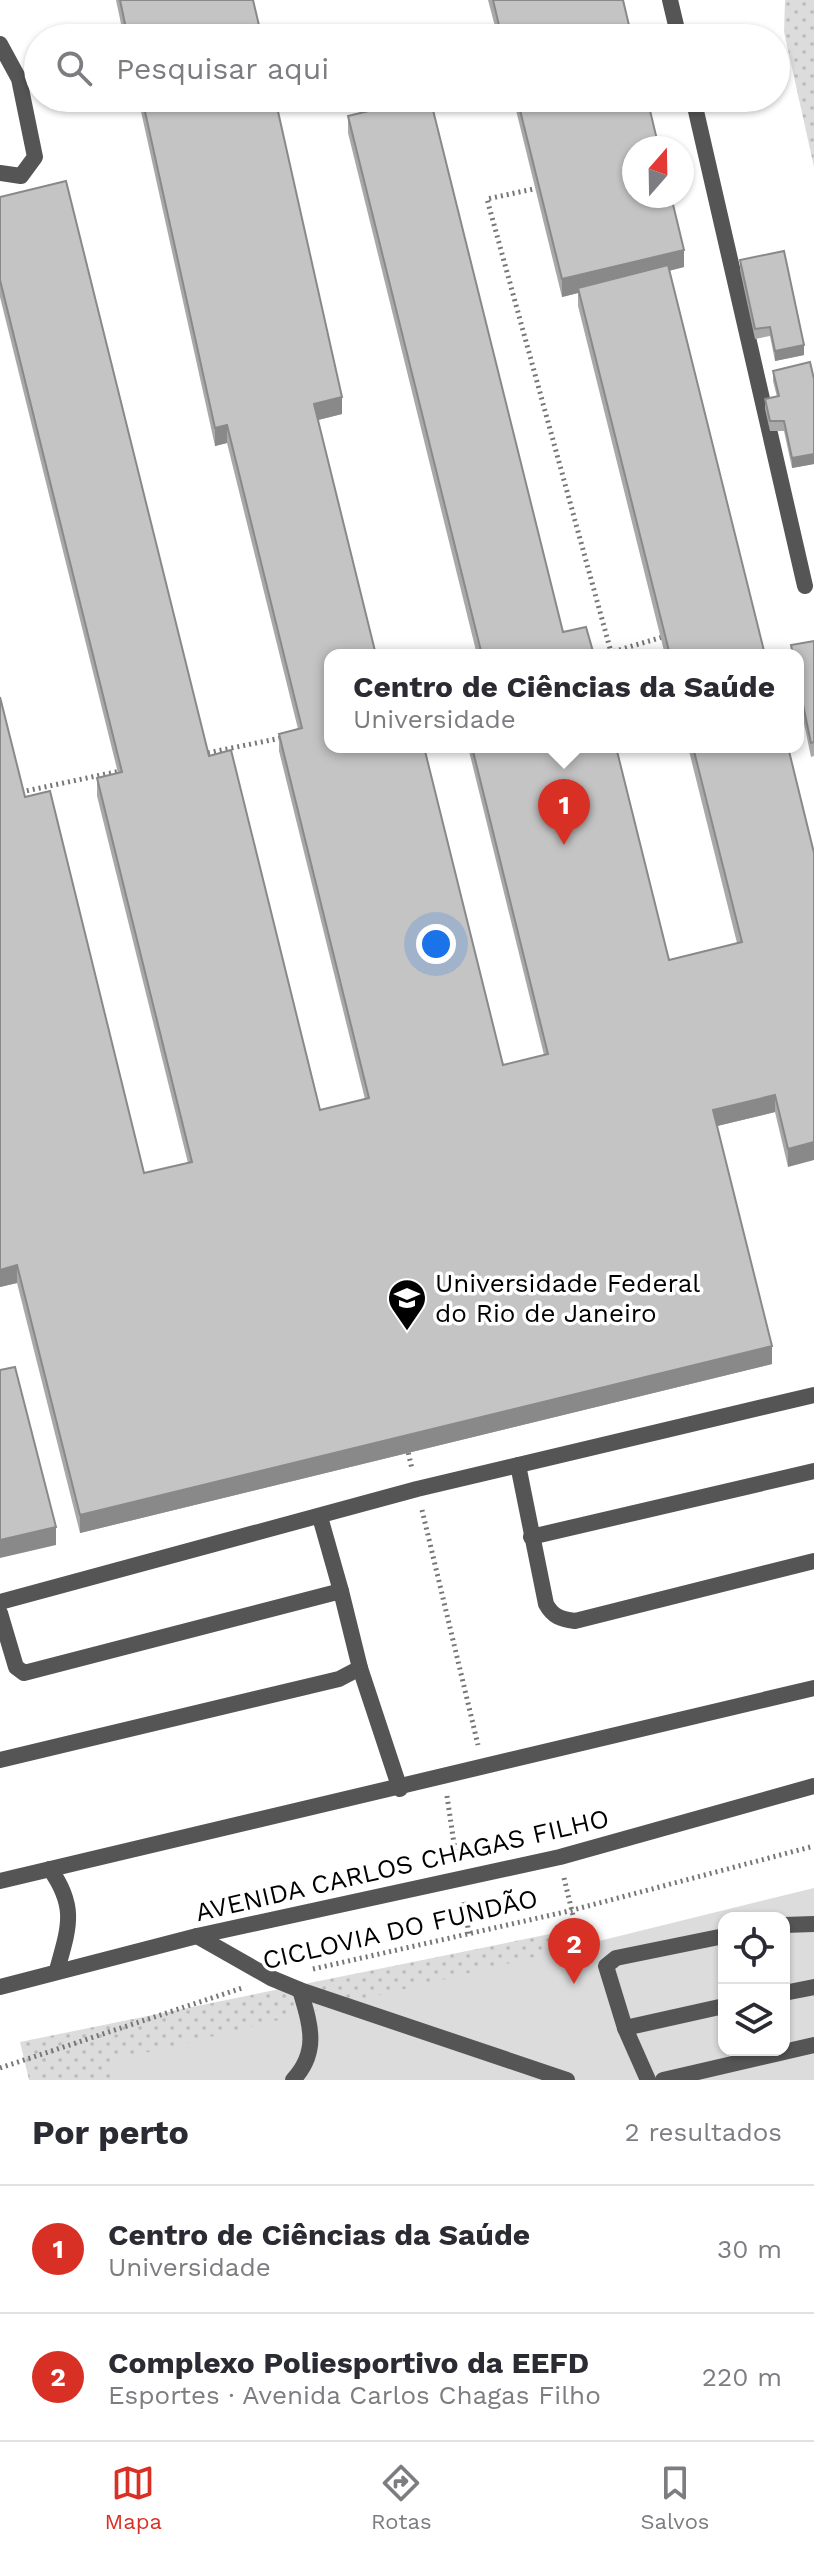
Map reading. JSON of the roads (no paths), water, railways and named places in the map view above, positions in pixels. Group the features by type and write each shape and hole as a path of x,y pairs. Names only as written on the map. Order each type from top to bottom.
{"street":[{"path":"670,0 676,24"},
{"path":"0,44 19,79 24,103"},
{"path":"0,173 21,176 35,157 26,112"},
{"path":"696,112 805,586"},
{"path":"0,1602 417,1489 814,1395"},
{"path":"518,1465 531,1537 551,1615 575,1621 814,1561"},
{"path":"531,1537 814,1471"},
{"path":"320,1517 360,1668 400,1789"},
{"path":"0,1613 16,1667 24,1673 341,1591"},
{"path":"0,1760 339,1679 360,1668"},
{"path":"0,1881 400,1789 814,1688"},
{"name":"AVENIDA CARLOS CHAGAS FILHO","path":"0,1987 197,1936 560,1857 814,1786"},
{"path":"50,1869 64,1889 69,1906 69,1923 57,1970"},
{"path":"790,1925 814,1924"},
{"path":"197,1936 271,1978 300,1990 567,2080"},
{"path":"648,2080 625,2028 606,1966 611,1960 718,1937"},
{"path":"790,1992 814,1987"},
{"path":"293,2080 310,2054 314,2037 300,1990"},
{"path":"625,2028 718,2007"},
{"path":"663,2080 814,2045"}],"place":[{"name":"Centro de Ciências da Saúde","path":"564,845"},
{"name":"Universidade Federal do Rio de Janeiro","path":"407,1332"},
{"name":"Complexo Poliesportivo da EEFD","path":"574,1984"}]}
